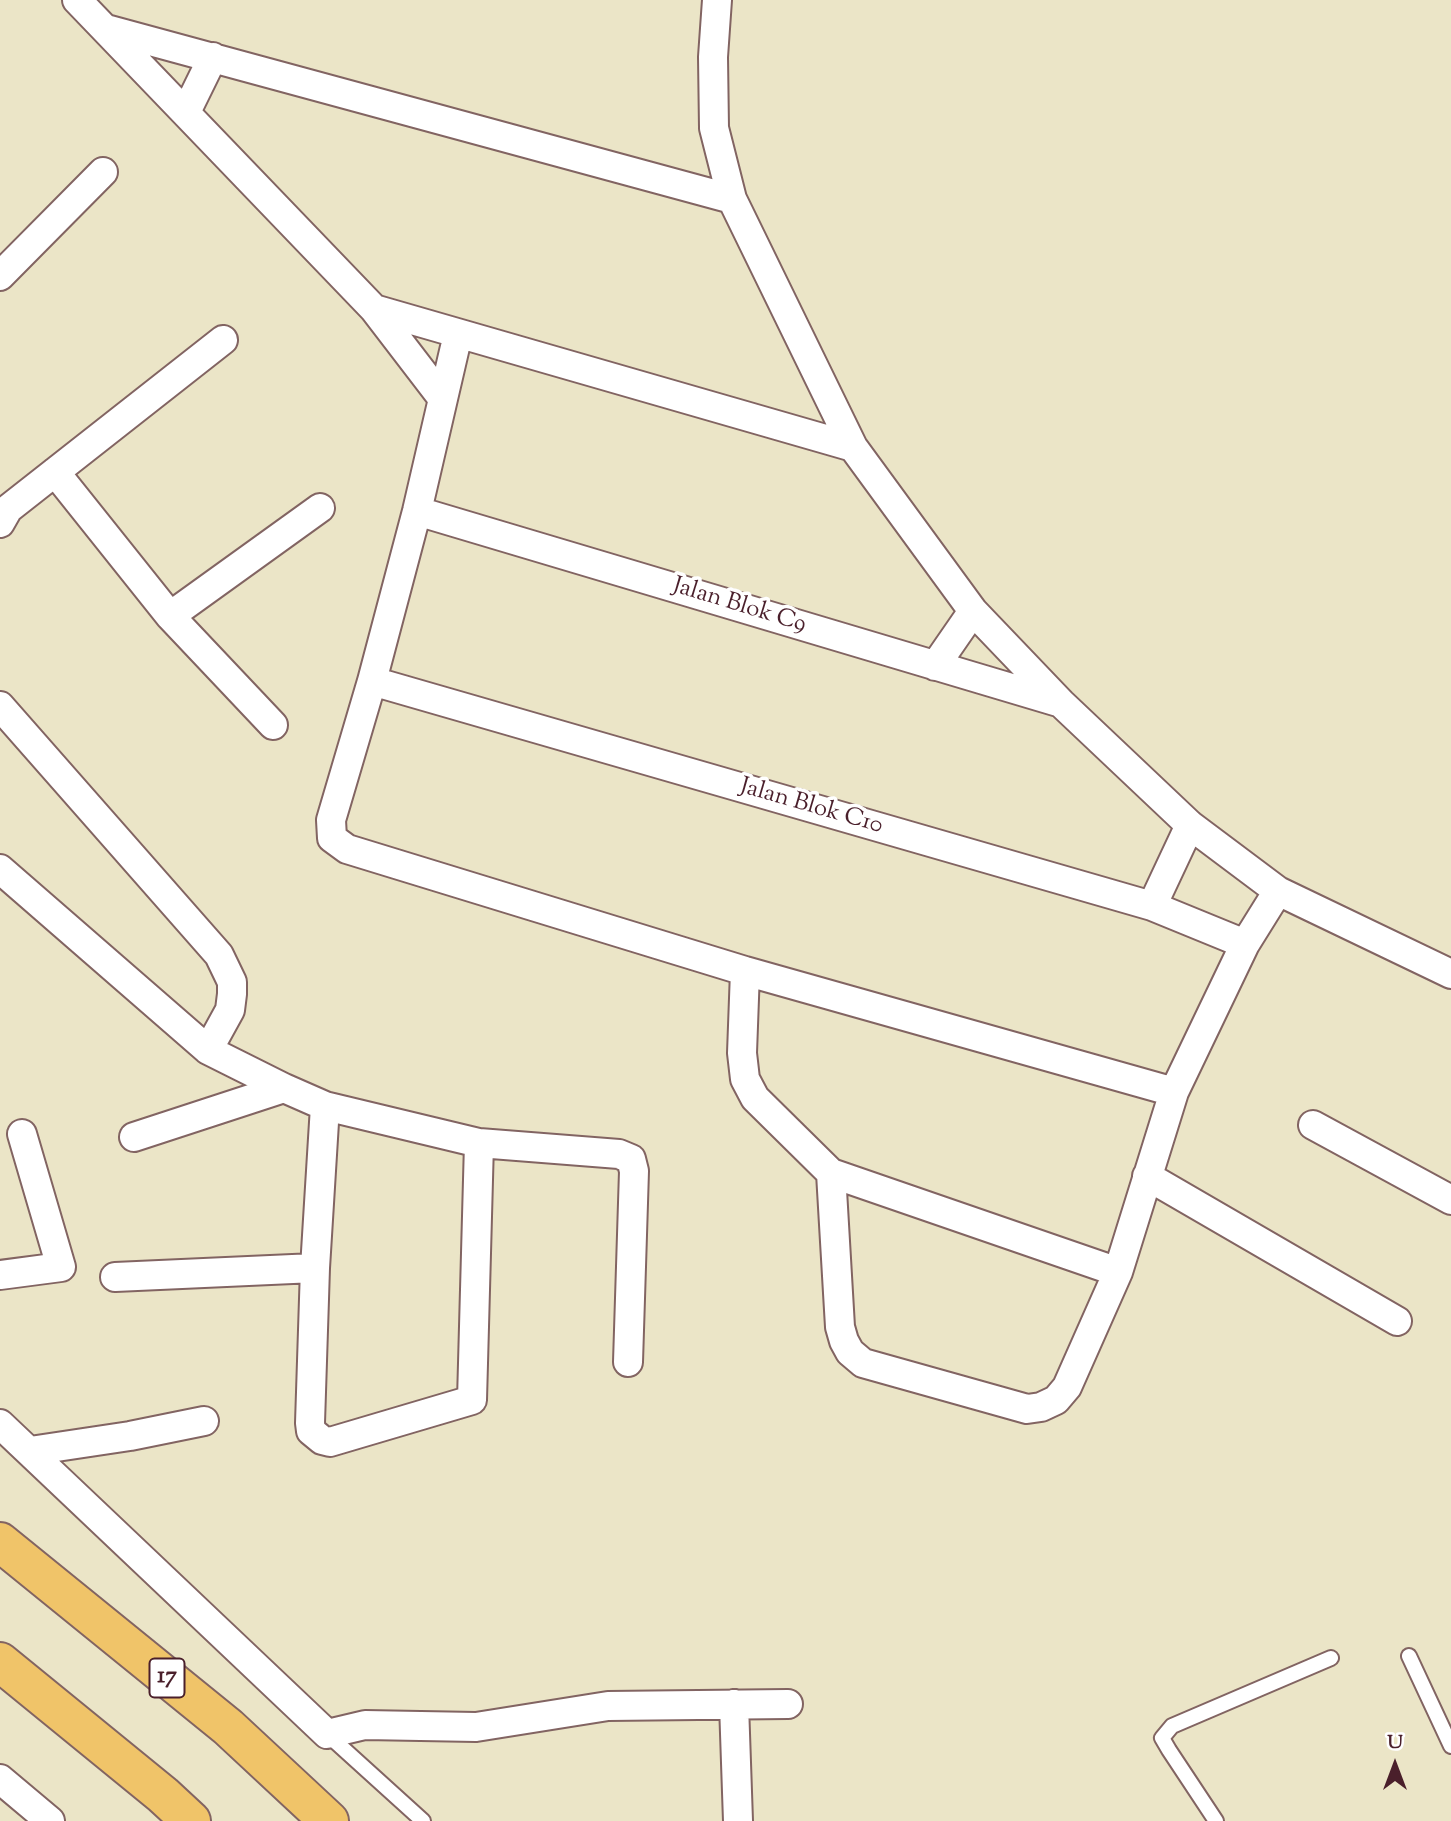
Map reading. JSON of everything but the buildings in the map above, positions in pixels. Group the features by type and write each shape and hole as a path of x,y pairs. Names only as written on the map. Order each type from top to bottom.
{"highway":[{"name":"17","path":"0,1542 228,1727 329,1821"},
{"path":"0,1662 191,1821"}],"street":[{"path":"77,0 374,309 443,399"},
{"path":"717,0 713,57 714,128 732,199 853,447 973,611 1061,703 1190,825 1278,891 1451,974"},
{"path":"103,28 732,199"},
{"path":"186,112 213,57"},
{"path":"0,276 103,172"},
{"path":"374,309 853,447"},
{"path":"458,334 417,512 372,681 331,820 332,838 346,849 745,971 1174,1092"},
{"path":"3,514 223,340"},
{"path":"55,472 170,616 273,725"},
{"path":"170,616 320,508"},
{"name":"Jalan Blok C9","path":"417,512 1061,703"},
{"path":"935,666 973,611"},
{"name":"Jalan Blok C10","path":"372,681 1152,906 1245,944"},
{"path":"0,706 219,955 232,982 232,994 230,1010 208,1050"},
{"path":"1152,906 1190,825"},
{"path":"0,869 208,1050 284,1088 325,1106 479,1143 619,1154 631,1159 634,1171 628,1362"},
{"path":"831,1173 840,1327 850,1352 863,1363 1027,1409 1041,1407 1056,1400 1067,1387 1118,1272 1174,1092 1245,944 1278,891"},
{"path":"745,971 742,1053 745,1079 755,1098 831,1173 1118,1272"},
{"path":"134,1137 284,1088"},
{"path":"325,1106 315,1268 310,1423 315,1436 330,1442 472,1400 479,1143"},
{"path":"1313,1125 1451,1200"},
{"path":"0,1275 61,1267 23,1134"},
{"path":"1147,1177 1397,1321"},
{"path":"115,1277 315,1268"},
{"path":"30,1451 130,1436 204,1421"},
{"path":"0,1424 327,1734 365,1725 476,1727 608,1706 788,1704"},
{"path":"734,1704 738,1821"},
{"path":"0,1779 50,1821"}],"lane":[{"path":"1409,1656 1451,1746"},
{"path":"1216,1821 1162,1738 1172,1726 1331,1658"},
{"path":"327,1734 423,1821"}]}
